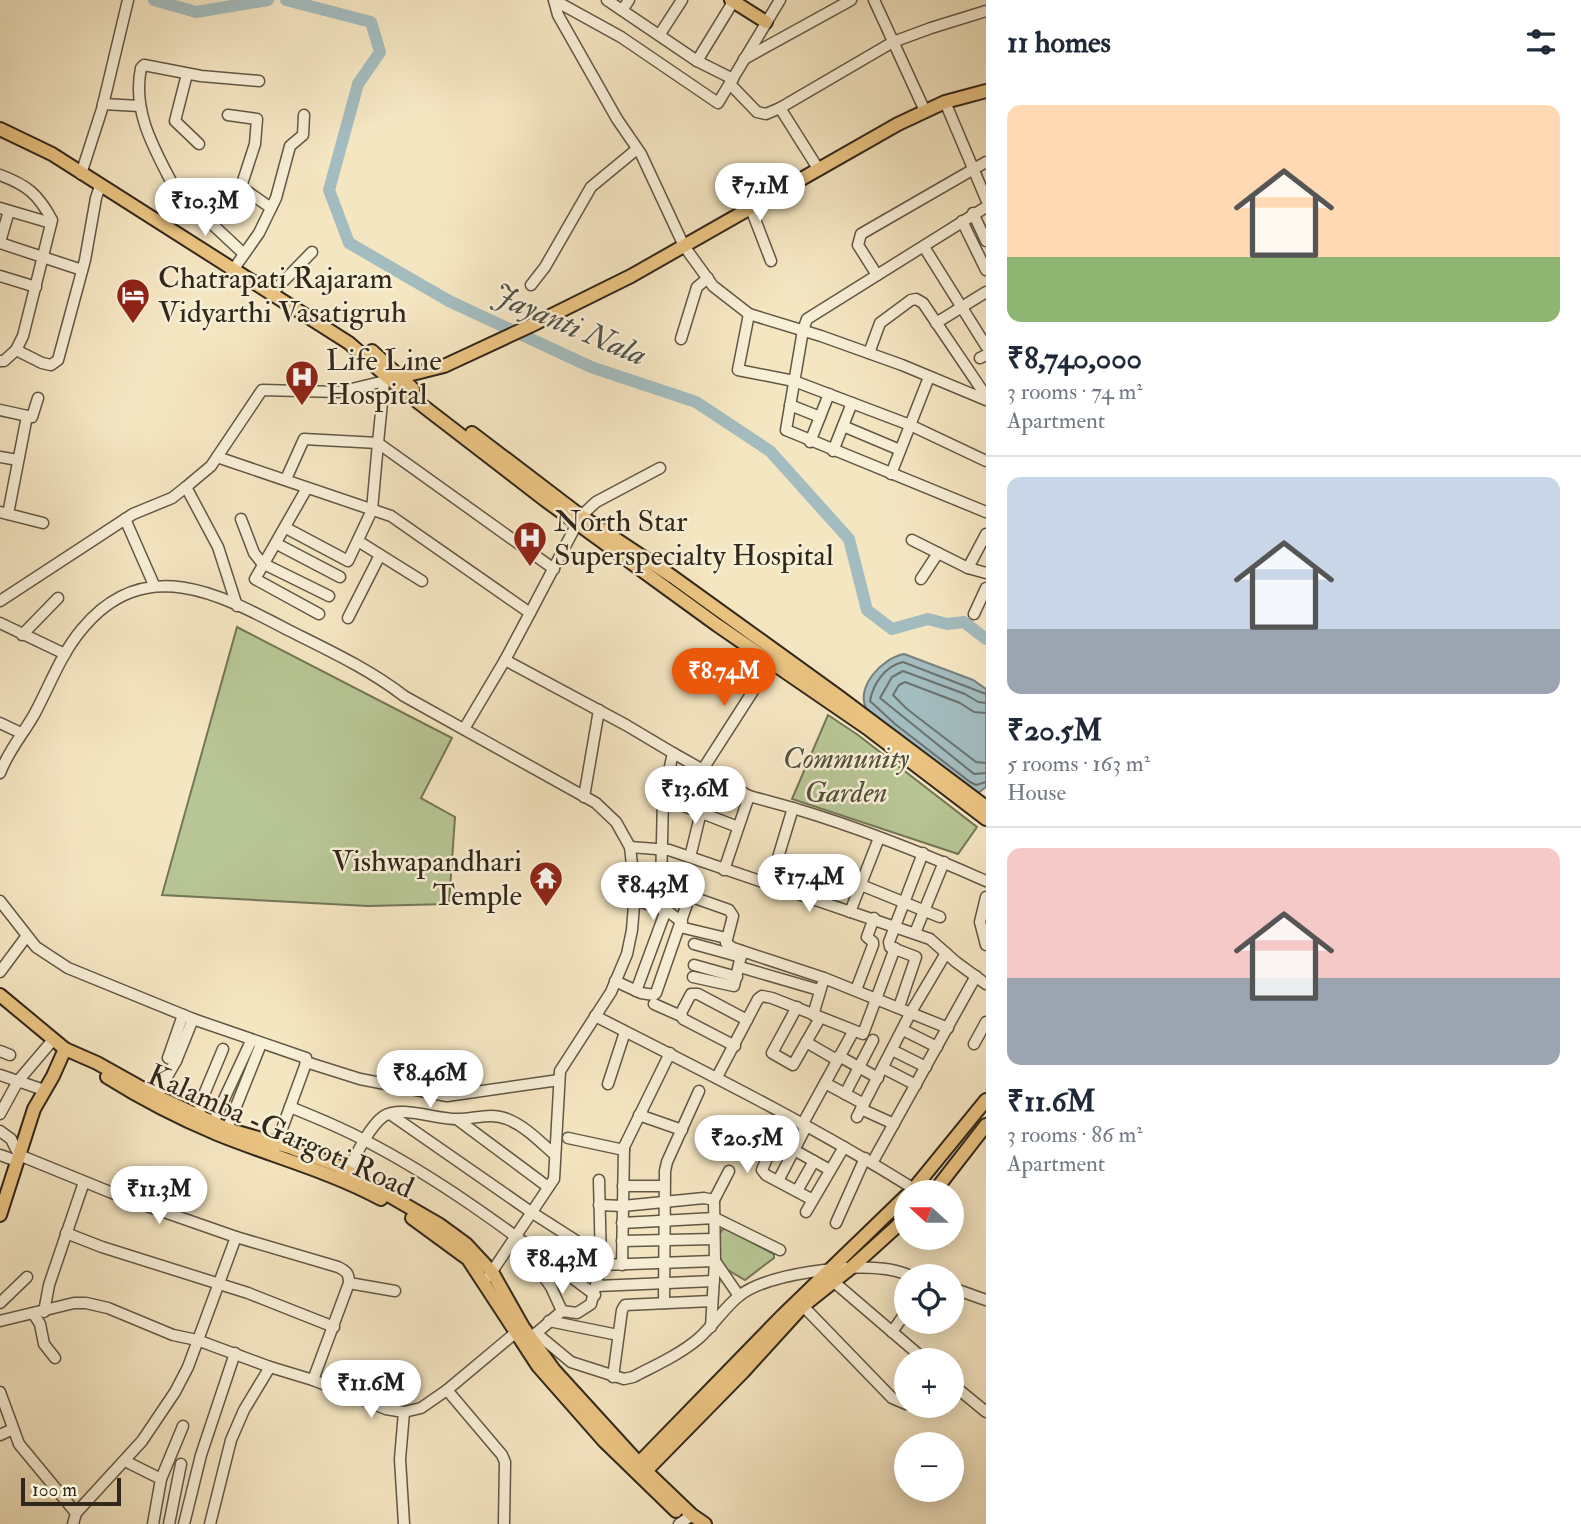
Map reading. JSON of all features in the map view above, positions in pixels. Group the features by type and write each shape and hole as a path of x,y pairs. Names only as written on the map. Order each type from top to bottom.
{"main road":[{"path":"732,1 766,22"},
{"path":"391,380 444,366 518,332 631,276 898,124 945,102 986,91"},
{"path":"0,122 39,138 100,186 161,218"},
{"path":"0,129 39,146 82,170 238,262 357,348 391,380 771,663 873,733 986,819"},
{"path":"579,520 673,577 986,807"},
{"name":"Kalamba -Gargoti Road","path":"0,995 52,1041 65,1049 213,1123 345,1176 440,1225 466,1244 554,1370 639,1470 687,1521 705,1524"},
{"path":"1,1209 34,1109 65,1049"},
{"name":"Kalamba -Gargoti Road","path":"86,1059 93,1069 151,1103 218,1135 275,1149"},
{"path":"921,1180 986,1100"},
{"path":"943,1180 986,1125"},
{"path":"639,1470 743,1372 894,1210"},
{"path":"639,1470 831,1277 852,1267 894,1229"}],"street":[{"path":"82,170 103,104 128,0"},
{"path":"554,0 621,37 718,103 780,0"},
{"path":"554,0 558,15 637,149 684,246 713,286 749,314 869,353 986,398"},
{"path":"607,0 626,5 697,61 732,81 757,112 765,114 893,43 986,11"},
{"path":"660,34 682,0"},
{"path":"743,60 851,0"},
{"path":"874,0 925,111"},
{"path":"697,61 732,1"},
{"path":"260,81 187,74 142,66 138,95 147,133 178,200 197,210 238,262 259,233 271,208 290,146 303,135 304,115"},
{"path":"187,74 175,121 199,145"},
{"path":"945,102 986,199"},
{"path":"103,104 139,106"},
{"path":"780,108 819,170"},
{"path":"228,115 257,119 255,144 241,187 271,208"},
{"path":"531,285 545,267 591,187 637,149"},
{"path":"877,275 858,246 861,234 986,162"},
{"path":"0,175 21,183 41,200 52,220 23,336 16,350 4,361 0,360"},
{"path":"16,350 42,363 51,365 58,360 82,270 100,186"},
{"path":"161,218 178,200"},
{"path":"986,207 810,316 803,330 786,430 986,512"},
{"path":"751,209 771,261"},
{"path":"51,223 5,210 0,243 82,270"},
{"path":"973,213 986,241"},
{"path":"962,220 986,270"},
{"path":"924,247 986,346"},
{"path":"274,290 312,252"},
{"path":"0,276 36,287"},
{"path":"681,340 698,287 708,278"},
{"path":"936,323 986,292"},
{"path":"869,353 880,323 916,299 923,303 986,398"},
{"path":"749,314 738,369 794,381 910,425 986,461"},
{"path":"891,474 929,377"},
{"path":"0,601 125,519 172,498 187,487 211,466 262,390 339,392 391,380 378,443 372,510 348,561 286,528"},
{"path":"810,442 829,394"},
{"path":"0,410 34,415 38,398"},
{"path":"833,451 852,403"},
{"path":"790,405 820,417"},
{"path":"27,416 4,513 43,523"},
{"path":"843,426 900,450"},
{"path":"286,480 304,439 378,443 554,569"},
{"path":"0,457 18,460"},
{"path":"217,457 400,521 530,612"},
{"path":"464,729 505,660 579,520 596,502 660,468"},
{"path":"187,487 218,547 237,606"},
{"path":"307,488 255,579 319,614"},
{"path":"125,519 154,585"},
{"path":"241,519 254,553 262,563 329,596"},
{"path":"968,568 986,534"},
{"path":"912,540 968,568 986,573"},
{"path":"358,541 422,581"},
{"path":"277,544 340,577"},
{"path":"921,579 938,553"},
{"path":"348,618 380,555"},
{"path":"0,772 81,630 108,605 154,585 197,590 237,606 359,667 404,696 596,803 615,822 630,848 635,900 627,954 595,1016 560,1071 554,1179 488,1277"},
{"path":"974,614 986,588"},
{"path":"22,635 58,598"},
{"path":"0,623 65,654"},
{"path":"505,660 749,796 851,825 986,881"},
{"path":"703,769 771,663"},
{"path":"584,797 599,710"},
{"path":"0,723 21,733"},
{"path":"673,753 663,798 661,886 732,913 726,938 740,963"},
{"path":"724,870 749,796"},
{"path":"663,798 738,827"},
{"path":"770,884 793,808"},
{"path":"690,857 701,812"},
{"path":"850,912 879,838"},
{"path":"630,848 660,848 915,933 930,939 983,981 948,1028 894,1124 869,1160 836,1223"},
{"path":"899,1007 916,957 888,945 923,853"},
{"path":"915,933 944,862"},
{"path":"861,885 940,917"},
{"path":"986,897 980,922 986,945"},
{"path":"615,981 648,995 656,992 689,898"},
{"path":"635,900 666,910 681,925 726,938"},
{"path":"0,901 26,937 43,953 68,968 188,1017 302,1056 306,1062 360,1080 447,1096 559,1080"},
{"path":"636,991 666,910"},
{"path":"856,990 873,945 867,937 874,918"},
{"path":"0,972 26,937"},
{"path":"694,944 819,990"},
{"path":"717,1077 762,996 863,1034 895,948"},
{"path":"861,1110 911,1012 946,953"},
{"path":"693,976 731,987 740,963"},
{"path":"694,965 740,963 824,978 948,1028"},
{"path":"797,1007 772,1053 793,1065 816,1016 819,990 824,978"},
{"path":"681,1016 687,999 694,993 747,1020"},
{"path":"654,1004 735,1046"},
{"path":"595,1016 717,1077 869,1160 895,1180"},
{"path":"156,1096 176,1061 188,1017"},
{"path":"974,1044 986,1022"},
{"path":"903,1030 937,1047"},
{"path":"778,1181 853,1031"},
{"path":"608,1084 625,1032"},
{"path":"845,1094 873,1040"},
{"path":"0,1114 18,1081 52,1041"},
{"path":"213,1123 256,1042"},
{"path":"227,1129 256,1042"},
{"path":"806,1042 859,1067 916,1085"},
{"path":"198,1116 223,1049"},
{"path":"892,1050 926,1067"},
{"path":"622,1265 624,1150 670,1053"},
{"path":"275,1149 306,1062"},
{"path":"0,1075 44,1090"},
{"path":"825,1083 845,1094 861,1110 894,1124"},
{"path":"664,1303 664,1186 667,1162 699,1091"},
{"path":"290,1107 365,1140 424,1174 596,1291 665,1283 714,1281"},
{"path":"345,1176 365,1140 379,1121 390,1113 458,1119 492,1115 504,1118 529,1132 554,1154"},
{"path":"390,1113 600,1261 622,1265 715,1261"},
{"path":"639,1115 682,1130"},
{"path":"785,1115 762,1170 766,1175 813,1200"},
{"path":"458,1119 548,1187"},
{"path":"0,1131 11,1139 18,1158"},
{"path":"568,1138 624,1150"},
{"path":"806,1212 844,1147"},
{"path":"794,1150 831,1170"},
{"path":"0,1155 18,1158 236,1237 347,1271 349,1283 313,1380"},
{"path":"797,1191 814,1161"},
{"path":"711,1327 715,1261 714,1200 729,1171"},
{"path":"0,1321 74,1303 86,1303 128,1316 173,1335 197,1340 313,1380 386,1409 404,1412 421,1408 526,1332 550,1321 562,1311 577,1313 591,1304 596,1291 600,1261 599,1180"},
{"path":"55,1358 44,1343 38,1312 84,1182"},
{"path":"623,1186 664,1186"},
{"path":"599,1205 623,1206 704,1198 714,1200"},
{"path":"622,1223 715,1218 780,1250"},
{"path":"66,1233 218,1283 334,1327"},
{"path":"514,1235 551,1287 562,1311"},
{"path":"74,1524 76,1513 142,1441 175,1392 188,1367 236,1237"},
{"path":"621,1241 714,1239"},
{"path":"715,1261 739,1296"},
{"path":"852,1267 894,1271"},
{"path":"526,1332 571,1362 624,1379 633,1377 686,1348 711,1327 739,1296 754,1287 789,1276 831,1277 911,1348"},
{"path":"0,1303 27,1277"},
{"path":"349,1283 395,1291"},
{"path":"964,1292 986,1300"},
{"path":"613,1377 622,1310 625,1305 712,1301"},
{"path":"803,1306 894,1399"},
{"path":"550,1321 618,1335"},
{"path":"184,1524 201,1455 234,1353"},
{"path":"210,1524 231,1440 244,1410 270,1367"},
{"path":"447,1390 502,1455 505,1462 501,1524 516,1524"},
{"path":"0,1392 1,1407 19,1444 76,1513"},
{"path":"964,1395 986,1412"},
{"path":"404,1412 400,1460 404,1524"},
{"path":"153,1524 162,1479 183,1426"},
{"path":"0,1435 13,1429"},
{"path":"125,1461 162,1479"},
{"path":"169,1524 181,1464"}],"green space":[{"path":"237,627 452,738 421,798 455,817 449,904 368,906 162,895"},
{"name":"Community Garden","path":"828,715 977,827 958,854 792,799"},
{"path":"724,1228 774,1254 774,1258 745,1280 719,1265 718,1240"}],"water":[{"path":"904,654 973,680 986,689 986,787 978,793 967,789 867,710 864,693 872,675 887,661"}],"waterway":[{"name":"Jayanti Nala","path":"154,0 196,12 268,0"},
{"name":"Jayanti Nala","path":"286,0 371,22 380,52 358,84 329,190 349,243 449,301 591,367 696,402 770,451 849,539 867,610 892,629 928,619 947,624 964,622 986,639"}],"place":[{"name":"Chatrapati Rajaram Vidyarthi Vasatigruh","path":"133,325"},
{"name":"Life Line Hospital","path":"302,407"},
{"name":"North Star Superspecialty Hospital","path":"530,568"},
{"name":"Vishwapandhari Temple","path":"546,908"}]}
